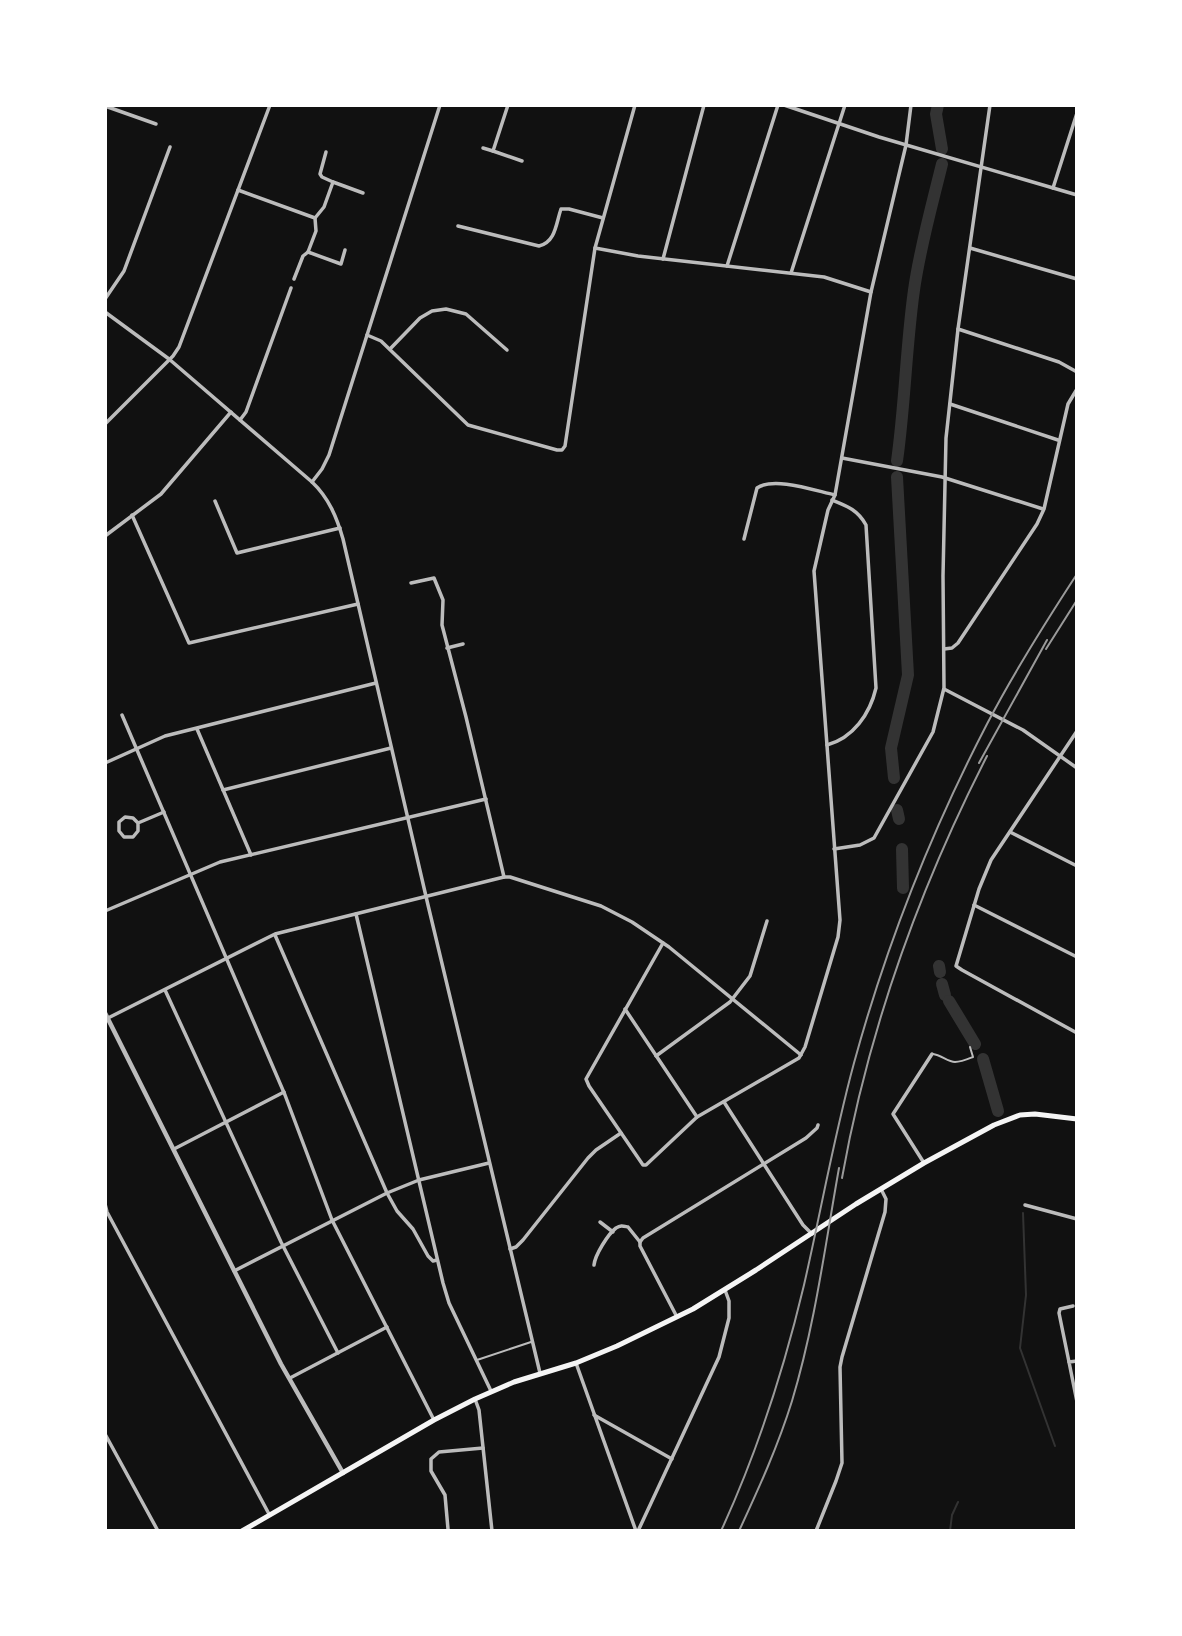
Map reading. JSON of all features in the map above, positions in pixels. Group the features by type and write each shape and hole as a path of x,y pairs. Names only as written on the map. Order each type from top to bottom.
{"highway":[{"path":"242,1531 435,1420 491,1391 576,1363 625,1343 677,1317 725,1290 923,1163 1000,1122 1020,1115 1035,1114 1077,1119"}],"street":[{"path":"105,424 179,347 271,105"},
{"path":"312,482 328,459 440,105"},
{"path":"493,151 508,105"},
{"path":"367,335 377,338 390,349 468,425 562,450 565,446 595,248 635,105"},
{"path":"663,259 704,105"},
{"path":"727,266 778,105"},
{"path":"784,105 906,145 1077,195"},
{"path":"791,273 845,105"},
{"path":"663,943 586,1079 643,1165 697,1117 795,1062 801,1055 838,937 839,920 814,571 828,510 835,495 871,292 906,145 911,105"},
{"path":"834,849 860,845 874,838 933,732 944,688 946,438 958,329 990,105"},
{"path":"105,106 156,124"},
{"path":"1053,188 1077,113"},
{"path":"105,299 124,271 170,147"},
{"path":"483,148 522,161"},
{"path":"326,152 320,174 322,177 363,193"},
{"path":"294,279 316,230 315,218 324,208 333,182"},
{"path":"239,190 315,218"},
{"path":"458,226 542,246 551,240 561,209 603,218"},
{"path":"595,248 663,259 824,277 871,292"},
{"path":"970,248 1077,279"},
{"path":"308,252 341,264 345,250"},
{"path":"240,420 246,412 291,288"},
{"path":"390,349 420,318 446,309 466,314 507,350"},
{"path":"105,313 169,359 312,482 326,499 340,528 540,1373"},
{"path":"958,329 1059,362 1077,372"},
{"path":"944,649 952,648 958,643 1037,524 1044,509 1068,404 1077,389"},
{"path":"950,404 1058,440"},
{"path":"105,536 161,494 231,412"},
{"path":"842,458 946,479 1044,509"},
{"path":"744,539 757,488 761,484 795,485 835,495"},
{"path":"827,746 855,729 872,704 876,688 866,525 858,513 832,500"},
{"path":"215,501 237,553 340,528"},
{"path":"132,516 189,643 358,604"},
{"path":"411,583 434,578 443,600 442,622 447,648 504,877"},
{"path":"447,648 463,644"},
{"path":"105,763 160,738 376,683"},
{"path":"944,688 1023,730 1077,768"},
{"path":"122,715 284,1092 332,1220 435,1420"},
{"path":"197,729 251,855"},
{"path":"1077,731 988,865 958,957 957,968 1077,1034"},
{"path":"223,790 392,748"},
{"path":"105,911 220,862 486,799"},
{"path":"138,823 163,812"},
{"path":"125,817 133,818 138,823 138,831 133,837 124,837 119,831 119,822 125,817"},
{"path":"1010,831 1077,866"},
{"path":"343,1473 289,1378 106,1016 275,934 510,877 606,908 632,922 663,943 801,1055"},
{"path":"974,905 1077,957"},
{"path":"356,914 447,1297 491,1391"},
{"path":"656,1056 732,999 750,975 767,921"},
{"path":"275,934 387,1193 401,1217 415,1232 428,1256 433,1261 438,1260"},
{"path":"164,990 283,1246 338,1353"},
{"path":"625,1009 697,1117"},
{"path":"923,1163 893,1114 932,1054"},
{"path":"173,1150 284,1092"},
{"path":"724,1102 811,1234"},
{"path":"640,1242 806,1138 818,1125"},
{"path":"510,1249 523,1240 588,1158 621,1133"},
{"path":"234,1271 387,1193 419,1180 490,1163"},
{"path":"816,1531 840,1471 842,1357 886,1212 886,1199 881,1189"},
{"path":"105,1204 106,1212 270,1514"},
{"path":"1025,1205 1077,1219"},
{"path":"600,1222 612,1232"},
{"path":"594,1265 595,1257 612,1232 623,1226 628,1227 640,1242 677,1317"},
{"path":"637,1531 713,1372 724,1342 730,1312 725,1290"},
{"path":"1073,1306 1060,1309 1059,1313 1077,1402"},
{"path":"289,1378 387,1327"},
{"path":"1069,1362 1077,1361"},
{"path":"576,1363 637,1531"},
{"path":"475,1399 480,1410 492,1531"},
{"path":"594,1415 672,1459"},
{"path":"105,1434 158,1531"},
{"path":"448,1529 445,1495 431,1471 431,1459 439,1452 483,1448"}],"lane":[{"path":"932,1054 936,1053 956,1062 973,1057 970,1047"},
{"path":"818,1117 818,1125"},
{"path":"477,1360 532,1342"}],"waterway":[{"path":"938,105 936,114 942,149"},
{"path":"897,461 914,290 942,164"},
{"path":"894,778 891,748 908,675 897,477"},
{"path":"897,810 899,819"},
{"path":"902,849 903,888"},
{"path":"939,966 940,972"},
{"path":"942,984 945,995"},
{"path":"949,1001 975,1044"},
{"path":"983,1059 998,1111"},
{"path":"1023,1213 1026,1295 1020,1348 1055,1446"},
{"path":"950,1531 952,1515 958,1502"}],"railway":[{"path":"721,1531 758,1441 788,1348 847,1090 895,933 947,806 987,724 1030,648 1077,574"},
{"path":"1046,649 1077,600"},
{"path":"979,763 1047,640"},
{"path":"842,1178 866,1069 899,962 939,858 987,756"},
{"path":"739,1531 787,1418 800,1372 819,1285 839,1168"}]}
